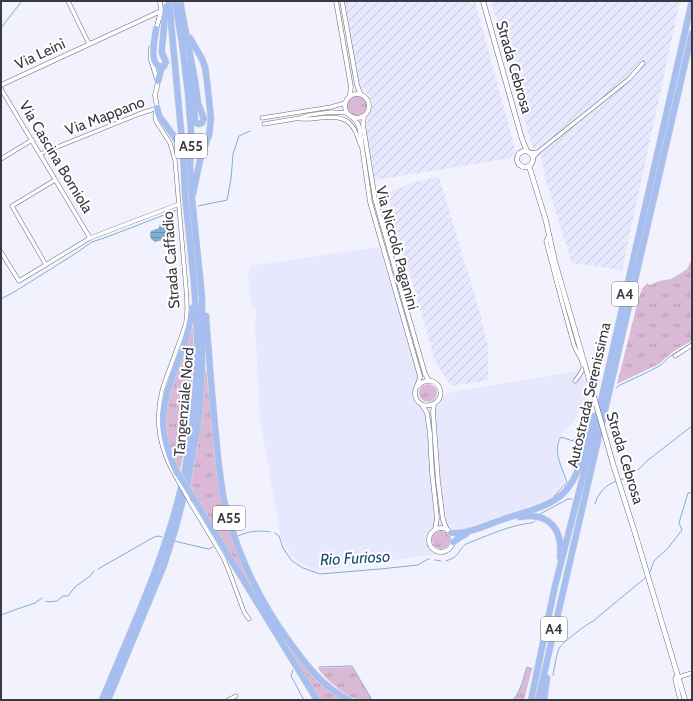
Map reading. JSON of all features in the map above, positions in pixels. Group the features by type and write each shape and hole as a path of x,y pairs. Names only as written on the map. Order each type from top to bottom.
{"highway":[{"path":"158,81 166,61 162,53 162,48 168,1"},
{"name":"Tangenziale Nord","path":"102,700 161,555 171,524 184,471 192,426 196,375 196,309 185,190 183,145 168,1"},
{"path":"175,1 182,43 191,76 196,122 190,148"},
{"path":"180,1 196,81 198,102 204,119 201,124 196,122"},
{"name":"Autostrada Serenissima","path":"530,700 555,586 601,401 692,1"},
{"path":"156,29 153,48 154,60 158,67 164,66"},
{"path":"186,29 205,67 211,119 209,135 200,160 192,199"},
{"name":"Autostrada Serenissima","path":"538,700 692,33"},
{"name":"Tangenziale Nord","path":"108,700 164,564 188,481 197,430 202,382 202,297 192,199 188,90 182,43"},
{"path":"157,108 159,116 178,142 185,190"},
{"name":"A55","path":"193,278 192,313 188,332 168,390 164,415 167,446 176,474 317,700"},
{"name":"A55","path":"202,297 206,313 221,484 238,548 260,594 275,621 292,646 326,685 349,700"},
{"path":"449,531 461,533 538,508 554,501 564,493 572,484 578,469 590,426 601,401"},
{"path":"453,542 463,535 516,518 536,516 552,524 560,541 555,586"},
{"path":"543,700 562,613 571,558"},
{"name":"A4","path":"527,700 537,661 542,649"}],"main road":[{"name":"Strada Cebrosa","path":"483,1 522,139 528,152"},
{"name":"Strada Cebrosa","path":"520,153 522,139"},
{"path":"524,151 528,152 533,158 532,163 527,167 520,166 517,162 517,157 524,151"},
{"name":"Strada Cebrosa","path":"527,167 532,175 542,205 555,262 613,464 685,700"}],"street":[{"path":"68,1 89,44"},
{"name":"Strada Caffadio","path":"160,1 161,11 152,42 150,56 158,81 155,95 157,108 155,117 168,140 174,155 187,314 182,335 162,390 158,410 160,440 170,467 176,474"},
{"path":"336,1 351,87 350,95 346,100 345,107 347,113 353,118 364,116 369,110 369,101 364,95 350,95"},
{"path":"342,1 357,85 360,94"},
{"name":"Via Leinì","path":"1,85 161,11"},
{"path":"533,158 538,152 629,80 643,63"},
{"name":"Via Cascina Borniola","path":"1,89 90,238"},
{"path":"262,118 331,107 345,103"},
{"name":"Via Mappano","path":"40,154 157,108"},
{"path":"264,124 331,112 347,113"},
{"name":"Via Niccolò Paganini","path":"364,116 363,125 375,199 425,374 429,381"},
{"path":"300,118 309,119 336,117 345,120 356,132 362,147"},
{"name":"Via Niccolò Paganini","path":"353,118 358,124 360,130 370,202 420,376 418,386"},
{"path":"1,159 32,140"},
{"path":"528,152 538,152"},
{"path":"46,265 12,206 55,180"},
{"path":"1,252 19,281 90,238 179,204"},
{"path":"549,234 546,241 574,347 583,368 580,376 575,381"},
{"path":"557,282 562,287"},
{"path":"675,356 692,345"},
{"path":"435,530 437,518 429,425 427,413 416,399 415,394 416,388 421,382 425,381 437,384 440,391 439,398 434,404 433,412 438,481 443,520 453,538 452,546 447,551 435,551 430,546 430,536 439,528 449,531"},
{"path":"422,405 426,406 434,404"},
{"path":"191,499 223,557 244,612 250,619"},
{"path":"678,677 692,672"},
{"name":"Strada Cebrosa","path":"678,677 675,679 680,700"},
{"path":"228,700 236,696"}],"shaded area":[{"path":"345,1 475,1 516,152 510,158 375,180 366,130 367,120 373,104 368,94 360,86"},
{"path":"491,1 680,1 622,270 572,263 546,181 541,157 533,150"},
{"path":"439,177 480,313 488,346 488,380 451,386 435,361 389,203 392,191 412,183"},
{"path":"378,247 381,250 417,373 414,398 422,408 437,406 446,393 578,371 586,382 587,399 574,421 557,440 556,452 565,481 551,497 462,530 450,552 316,571 295,560 281,539 260,418 255,324 256,309 251,305 248,274 249,269 252,266"}],"green space":[{"path":"357,96 364,99 367,106 364,113 357,116 350,113 347,106 350,99"},
{"path":"692,259 692,341 679,348 659,364 617,384 642,289 647,283 650,285 659,281 671,279 678,275 687,269"},
{"path":"192,328 193,364 191,400 187,436 180,471 168,443 165,423 167,402"},
{"path":"205,370 221,491 263,608 190,488 200,429"},
{"path":"428,384 434,387 437,393 434,399 428,402 422,399 419,393 422,387"},
{"path":"437,531 445,531 450,536 448,547 445,549 437,549 432,544 432,536"},
{"path":"277,629 320,683 334,695 343,700 319,700 276,630"},
{"path":"352,667 372,700 359,700 348,696 330,682 318,668"},
{"path":"527,668 532,669 524,700 513,700 520,689"}],"water":[{"path":"160,224 166,224 166,239 155,242 150,237 150,233 151,231 159,228"}],"waterway":[{"path":"1,28 22,1"},
{"path":"198,206 227,200 231,179 233,154 239,136 250,131"},
{"path":"1,299 92,242 177,210"},
{"name":"Rio Furioso","path":"616,388 661,365 669,357 692,343"},
{"name":"Rio Furioso","path":"554,496 567,482 559,459 557,448 558,442 561,437 573,441 577,436 584,412 593,405"},
{"path":"620,480 635,472 692,426"},
{"path":"595,504 598,496 603,490 617,481"},
{"path":"650,572 654,561 668,548 682,530 679,523 688,493 692,493"},
{"name":"Rio Furioso","path":"540,514 568,499 572,499"},
{"name":"Rio Furioso","path":"446,561 457,555 466,544 502,530 535,521"},
{"name":"Rio Furioso","path":"238,536 254,531 270,532"},
{"name":"Rio Furioso","path":"275,533 279,536 283,548 292,561 303,568 320,574 418,565 429,559"},
{"name":"Rio Furioso","path":"98,569 154,537 162,537"},
{"name":"Rio Furioso","path":"174,541 209,549 213,547"},
{"name":"Rio Furioso","path":"435,560 441,561"},
{"name":"Rio Furioso","path":"46,601 57,601 63,596 68,596 75,587 90,576 94,571"},
{"path":"553,675 558,652 562,645 645,578"},
{"name":"Rio Furioso","path":"1,615 35,603 42,598"},
{"path":"319,667 352,666 372,700"},
{"path":"513,700 520,689 527,667 532,669"},
{"path":"293,670 291,676 304,700"}]}
